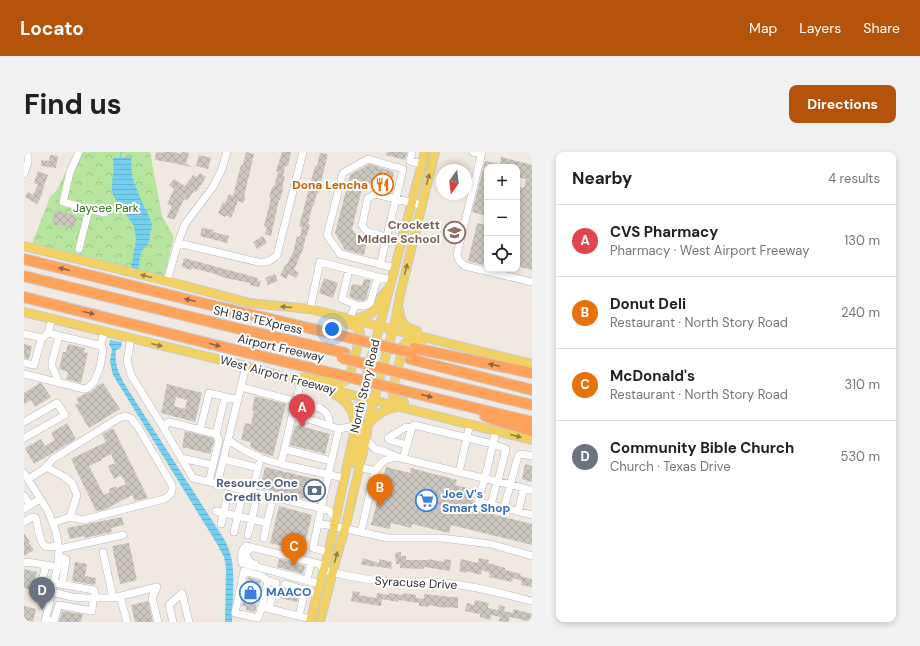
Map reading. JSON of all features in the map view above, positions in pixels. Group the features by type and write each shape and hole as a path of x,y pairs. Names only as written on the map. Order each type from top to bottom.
{"highway":[{"path":"24,259 412,353 532,384"},
{"name":"SH 183 TEXpress","path":"24,276 343,356"},
{"name":"SH 183 TEXpress","path":"24,281 205,326 532,400"},
{"name":"Airport Freeway","path":"24,297 532,422"},
{"path":"412,353 532,373"},
{"path":"412,353 532,390"},
{"name":"SH 183 TEXpress","path":"406,371 532,405"},
{"path":"453,403 493,419 532,431"}],"main road":[{"name":"North Story Road","path":"311,620 324,570 355,426 379,327 426,152"},
{"name":"North Story Road","path":"320,622 332,572 345,529 366,439 368,423 435,152"},
{"path":"24,246 250,303 306,309 532,364"},
{"path":"351,320 372,313 391,284"},
{"path":"400,295 400,317 408,328 466,344 476,350"},
{"path":"297,381 305,377 338,384 349,378 361,333 356,326 310,313 306,309"},
{"name":"West Airport Freeway","path":"24,312 246,366 297,381 532,440"},
{"path":"459,422 450,414 396,400 392,396 392,391 406,341 411,340 465,352 476,350"},
{"path":"321,387 343,399 350,408 354,417 355,426"},
{"path":"368,423 383,411 400,407"},
{"path":"358,416 360,433 355,461 359,467"}],"street":[{"path":"24,174 28,162 28,152"},
{"path":"79,152 70,172 63,202 105,213"},
{"path":"167,281 185,224 215,183 222,169 227,152"},
{"path":"178,243 258,262 266,262 274,259 278,255 303,152"},
{"path":"412,152 410,161 422,164"},
{"path":"472,152 482,153 457,258 461,264 465,266 532,282"},
{"path":"380,265 403,169 368,160 343,173 327,235 340,254 380,265 395,268"},
{"path":"402,241 367,232 362,225 368,198 376,194 421,206"},
{"path":"79,249 89,209"},
{"path":"306,309 320,262 378,277 391,284"},
{"path":"349,269 342,299 356,305 364,306 370,303 378,277"},
{"path":"351,320 356,305"},
{"path":"24,363 34,365 41,340 46,336 52,319"},
{"path":"24,374 84,389 88,388 94,382 100,367 103,350 101,343 104,332"},
{"path":"24,334 59,336 102,346"},
{"path":"59,336 52,362 52,366 59,383"},
{"path":"131,338 127,361 131,375 193,478 324,510 336,518"},
{"path":"217,485 246,366"},
{"path":"281,464 295,401 297,381"},
{"path":"241,387 320,408 329,416 329,426"},
{"path":"200,430 209,393 238,400"},
{"path":"209,482 219,440 216,434 225,397"},
{"path":"24,422 57,402 64,415 24,438"},
{"path":"52,523 70,517 83,520 164,499 170,496 173,491 172,485 138,427 131,418 125,416 119,418 53,459 44,469 26,476 46,508 52,523 56,532 59,547 58,567 45,621 54,620 58,607 61,606 63,595"},
{"path":"292,416 305,418 339,429 355,426"},
{"path":"163,427 169,422 216,434"},
{"path":"459,472 470,424"},
{"path":"407,445 389,440 388,438 406,427 411,428 414,425 493,444 506,449 491,505"},
{"path":"400,458 407,445 411,428"},
{"path":"328,552 312,548 318,523 324,510 328,475 339,429"},
{"path":"496,431 485,478 478,499 480,502 532,516"},
{"path":"366,439 375,449 400,458 532,490"},
{"path":"228,440 260,458 344,478"},
{"path":"284,449 331,461"},
{"path":"504,508 518,456 521,454 532,456"},
{"path":"181,458 213,465"},
{"path":"252,493 260,458"},
{"path":"361,532 375,471 381,462 390,458 400,458"},
{"path":"223,459 258,468"},
{"path":"46,467 65,477 72,483 77,495 70,517"},
{"path":"359,467 375,471"},
{"path":"518,512 524,488"},
{"path":"24,496 27,507 40,498"},
{"path":"221,524 220,512 227,498"},
{"path":"264,538 273,498"},
{"path":"234,532 241,502"},
{"path":"324,510 329,509 339,503"},
{"path":"248,535 255,505"},
{"path":"24,522 46,508"},
{"path":"220,512 267,523"},
{"path":"34,517 36,518 42,543 48,547 59,547 123,535"},
{"path":"318,523 388,538 441,538 491,544 532,556"},
{"path":"252,548 246,546 244,548 241,555 242,563 320,584"},
{"path":"252,548 246,553 248,560 252,563 295,577"},
{"name":"Syracuse Drive","path":"252,548 319,564 324,570 374,581 457,584 481,588 532,601"},
{"path":"102,552 127,622"},
{"path":"59,558 66,559 62,584"},
{"path":"24,563 27,562 58,567"},
{"path":"307,580 311,562"},
{"path":"46,565 40,589 72,597 117,597 157,587 152,598 158,622"},
{"path":"244,571 262,576 268,581 276,583 266,607 258,618 235,613 244,571"},
{"path":"54,583 94,590 95,598 92,611 61,606"},
{"path":"285,584 317,594"},
{"path":"290,622 296,615 306,590"},
{"path":"173,622 169,605 182,593 189,622"},
{"path":"266,607 311,620"}],"green space":[{"name":"Jaycee Park","path":"75,152 150,152 162,216 174,237 164,277 32,244 50,197 57,190"}],"water":[{"path":"131,157 132,176 152,224 149,242 141,252 138,270 131,269 136,239 134,226 114,197 112,188 113,158"},
{"path":"110,340 122,342 121,348 116,350 116,361 122,379 226,542 231,556 233,569 232,622 225,622 226,568 224,557 113,375 110,362 112,349 109,345"}],"building":[{"path":"156,152 173,152 181,154 182,152 189,153 185,163 192,167 155,160"},
{"path":"246,152 254,154 244,197 246,198 243,203 238,201 231,218 226,215 225,217 218,213 229,194 233,196"},
{"path":"282,152 291,152 288,166 285,166 283,190 279,200 271,236 265,234 267,227 264,226 271,198 269,197 272,187 274,187 278,172 276,171"},
{"path":"387,152 407,152 405,160 386,155"},
{"path":"320,153 328,154 318,194 317,193 312,207 307,236 294,270 299,273 296,278 289,274 286,279 280,275 286,264 287,265 294,250 297,236 300,237 302,227 299,226 315,166 317,166"},
{"path":"50,155 58,156 56,168 41,166 41,160 49,161"},
{"path":"199,155 211,158 208,169 196,166"},
{"path":"501,157 532,165 532,270 520,267 520,187 524,188 526,179 520,178 520,164 500,164"},
{"path":"485,161 500,164 484,164"},
{"path":"369,164 394,172 390,189 370,184 362,189 352,229 355,233 368,237 364,255 345,250 335,233 350,175"},
{"path":"484,165 484,215 472,212"},
{"path":"38,171 48,175 42,192 43,193 37,204 25,197 28,192 33,195 38,185 34,183"},
{"path":"200,173 206,177 196,192 194,191 187,201 184,199 174,220 167,217 172,206 167,204 174,189 169,185 174,179 185,186 193,175 197,177"},
{"path":"55,210 77,216 74,228 52,224"},
{"path":"477,223 484,224 484,265 468,261"},
{"path":"202,228 214,230 213,232 229,236 227,243 200,236"},
{"path":"263,236 267,243 257,249 253,242"},
{"path":"184,258 258,278 257,282 261,280 259,287 250,285 250,283 221,277 208,272 192,268 191,270 182,267"},
{"path":"275,274 278,281 268,285 265,278"},
{"path":"324,278 338,283 333,298 319,293"},
{"path":"364,279 371,280 366,299 363,301 357,300 349,296 352,284 362,286"},
{"path":"24,344 32,346 29,359 24,358"},
{"path":"68,344 85,348 84,352 88,353 81,383 66,379 68,372 59,369 63,352 66,352"},
{"path":"40,383 51,397 35,407 31,400 24,404 24,393"},
{"path":"103,383 120,409 89,428 75,405 79,403 76,399 91,392"},
{"path":"167,384 202,393 195,422 161,413","holes":["176,397 187,400 185,409 174,406"]},
{"path":"255,396 286,404 273,456 262,453 250,447 251,442 241,440 245,423 251,424"},
{"path":"300,422 306,423 304,427 330,434 325,454 290,445 295,425 299,426"},
{"path":"67,423 76,439 34,464 25,448 41,439 45,446 55,440 51,433"},
{"path":"113,428 148,498 135,501 132,495 104,510 96,511 71,459 106,442 102,434","holes":["111,454 115,463 108,466 114,479 121,475 126,484 117,488 116,486 109,489 110,492 104,495 89,466"]},
{"path":"185,431 213,438 214,441 210,454 182,447"},
{"path":"525,464 532,466 532,482 522,479"},
{"path":"265,467 319,480 314,501 260,488"},
{"path":"386,467 410,473 411,468 457,480 455,485 476,490 473,498 473,509 532,524 532,545 451,525 449,533 412,524 411,528 391,523 390,529 371,525"},
{"path":"279,506 312,515 303,551 270,543"},
{"path":"122,517 124,525 111,528 112,532 84,538 84,536 70,539 67,528"},
{"path":"24,533 34,550 24,556"},
{"path":"129,543 137,580 120,584 112,546"},
{"path":"401,552 401,556 406,556 406,560 428,559 444,562 444,559 451,560 450,571 424,567 423,569 400,568 400,564 396,564 395,553"},
{"path":"363,558 379,563 379,559 392,562 391,569 361,564"},
{"path":"479,558 489,560 488,563 505,568 505,570 521,574 520,576 532,579 532,587 521,585 522,581 513,578 512,582 489,577 490,573 482,570 481,575 467,571 466,573 459,571 461,559 478,563"},
{"path":"279,559 305,566 303,574 277,567"},
{"path":"75,562 87,564 85,576 96,578 95,585 72,581"},
{"path":"24,569 37,572 32,590 24,588"},
{"name":"MAACO","path":"248,577 261,581 255,604 257,604 255,612 246,610 246,607 242,606"},
{"path":"283,588 299,594 297,602 280,598"},
{"path":"353,591 360,592 359,595 376,598 377,593 403,595 403,593 416,595 416,598 424,599 424,594 458,597 458,608 445,608 429,605 429,607 419,606 419,603 399,600 398,602 382,599 381,606 368,604 351,601"},
{"path":"475,600 489,603 488,608 498,610 499,605 505,607 504,611 513,613 514,609 532,614 532,622 510,617 508,622 504,622 499,621 500,617 491,615 490,620 480,617 480,614 465,611 467,603 474,605"},
{"path":"148,601 153,622 135,622 131,605"},
{"path":"24,606 36,609 33,622 24,620"},
{"path":"62,611 83,614 81,622 59,622"}],"waterway":[{"path":"121,152 121,158"}],"place":[{"name":"Dona Lencha","path":"383,185"},
{"name":"Crockett Middle School","path":"455,232"},
{"name":"CVS Pharmacy","path":"302,427"},
{"name":"Resource One Credit Union","path":"314,490"},
{"name":"Joe V's Smart Shop","path":"426,501"},
{"name":"Donut Deli","path":"380,507"},
{"name":"McDonald's","path":"294,566"},
{"name":"MAACO","path":"251,592"},
{"name":"Community Bible Church","path":"42,610"}]}
